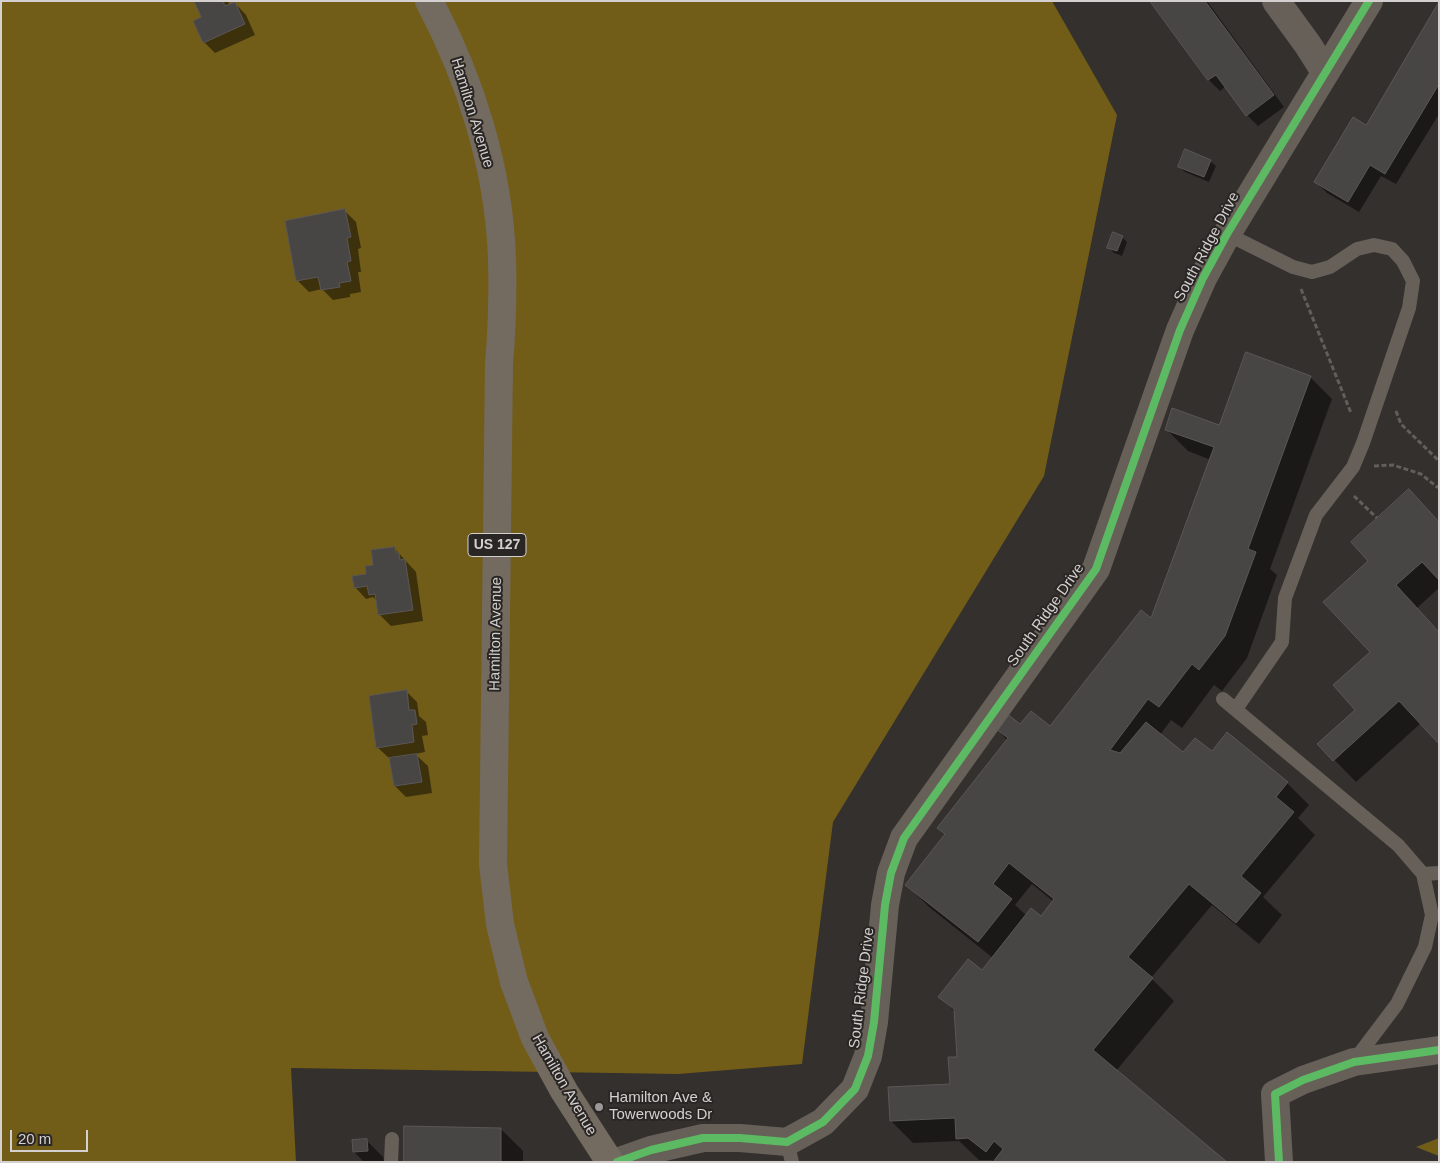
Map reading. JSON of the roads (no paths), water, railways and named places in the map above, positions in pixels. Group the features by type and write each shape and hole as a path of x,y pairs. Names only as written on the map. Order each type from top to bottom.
{"main road":[{"name":"Hamilton Avenue","path":"429,1 466,81 483,138 496,197 502,257 503,317 499,365 493,864 500,924 514,982 535,1038 564,1091 610,1162"}],"street":[{"path":"1276,1 1325,72"},
{"name":"South Ridge Drive","path":"790,1152 856,1089 868,1056 874,1022 884,905 891,873 904,838 1096,569 1180,330 1203,278 1369,1"},
{"path":"1279,1162 1275,1094 1303,1080 1354,1062 1439,1050"},
{"path":"617,1162 651,1150 703,1138 740,1138 790,1152"}],"lane":[{"path":"1228,234 1293,267 1312,272 1330,267 1357,249 1374,245 1392,249 1403,261 1413,281 1409,308 1364,443 1353,467 1316,515 1288,589 1285,598 1282,642 1236,709"},
{"path":"1223,699 1398,845 1423,874 1432,915 1425,947 1397,1004 1354,1062"},
{"path":"1423,874 1439,873"},
{"path":"392,1139 392,1162"}],"place":[{"name":"Hamilton Ave & Towerwoods Dr","path":"599,1107"}]}
